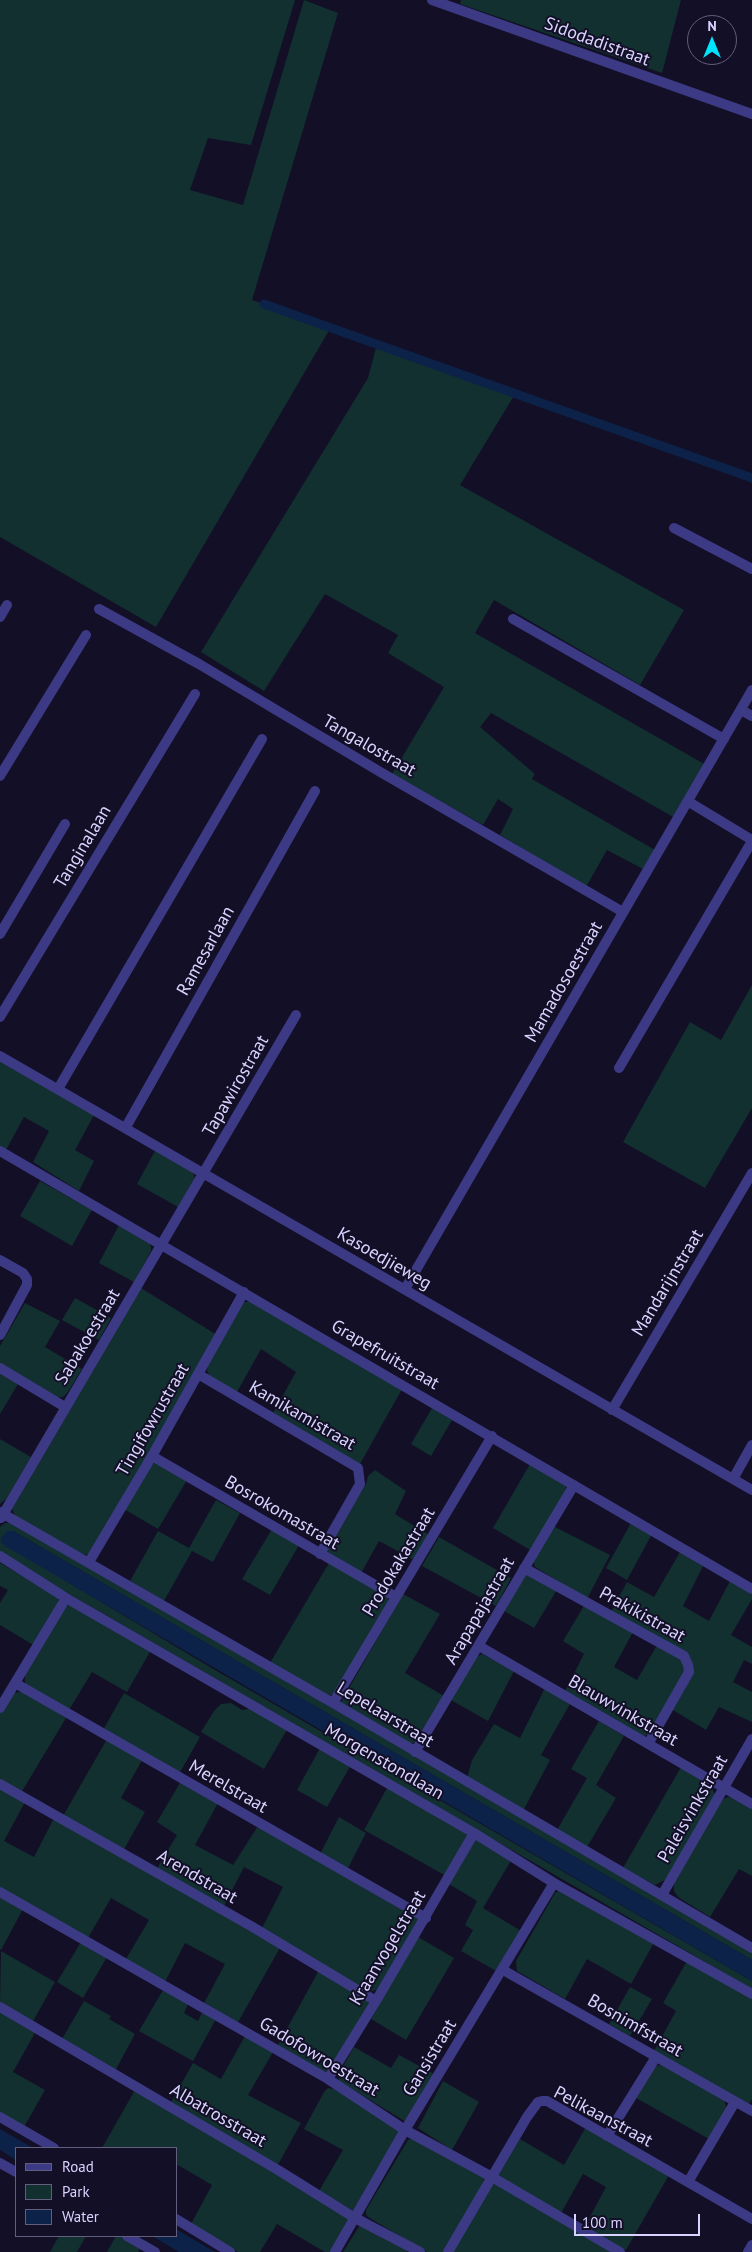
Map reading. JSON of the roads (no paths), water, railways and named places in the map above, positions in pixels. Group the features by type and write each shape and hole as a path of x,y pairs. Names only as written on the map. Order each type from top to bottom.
{"street":[{"name":"Sidodadistraat","path":"432,0 752,111"},
{"path":"674,528 752,569"},
{"path":"0,617 7,605"},
{"name":"Tangalostraat","path":"99,609 200,664 382,773 623,912"},
{"path":"513,620 724,739"},
{"path":"0,776 86,636"},
{"name":"Mamadosoestraat","path":"404,1289 689,802 752,690"},
{"name":"Tanginalaan","path":"0,1017 195,694"},
{"path":"741,710 752,716"},
{"path":"58,1089 262,739"},
{"name":"Ramesarlaan","path":"126,1127 315,791"},
{"path":"620,1068 752,841 689,802"},
{"path":"0,934 65,824"},
{"name":"Tapawirostraat","path":"205,1173 296,1015"},
{"name":"Kasoedjieweg","path":"0,1056 752,1490"},
{"name":"Grapefruitstraat","path":"0,1151 752,1589"},
{"name":"Sabakoestraat","path":"1,1515 205,1173"},
{"name":"Mandarijnstraat","path":"612,1410 752,1173"},
{"path":"0,1260 23,1273 27,1279 27,1285 0,1335"},
{"name":"Tingifowrustraat","path":"89,1562 152,1456 244,1292"},
{"path":"0,1368 65,1407"},
{"name":"Kamikamistraat","path":"198,1374 358,1468 360,1484 320,1554"},
{"name":"Prodokakastraat","path":"334,1703 492,1436"},
{"path":"733,1479 752,1445"},
{"name":"Bosrokomastraat","path":"152,1456 396,1597"},
{"name":"Arapapajastraat","path":"415,1752 574,1485"},
{"name":"Lepelaarstraat","path":"1,1515 89,1562 334,1703 752,1948"},
{"name":"Morgenstondlaan","path":"0,1556 66,1598 474,1833 554,1883 752,1994"},
{"name":"Prakikistraat","path":"524,1568 684,1656 689,1672 648,1744"},
{"path":"0,1708 66,1598"},
{"name":"Blauwvinkstraat","path":"479,1646 752,1804"},
{"name":"Merelstraat","path":"15,1683 426,1918"},
{"name":"Paleisvinkstraat","path":"662,1895 752,1739"},
{"name":"Arendstraat","path":"0,1784 251,1926 376,2001"},
{"name":"Kraanvogelstraat","path":"328,2079 426,1918 474,1833"},
{"name":"Gansistraat","path":"335,2252 405,2130 554,1883"},
{"name":"Gadofowroestraat","path":"0,1892 328,2079 405,2130 492,2177 620,2252"},
{"name":"Bosnimfstraat","path":"503,1970 752,2112"},
{"name":"Albatrosstraat","path":"0,2007 278,2170 354,2218 420,2252"},
{"path":"607,2136 656,2057"},
{"name":"Pelikaanstraat","path":"448,2252 527,2117 538,2102 547,2101 752,2219"},
{"path":"688,2182 735,2102"},
{"path":"0,2117 52,2147"},
{"path":"0,2163 15,2171"},
{"path":"178,2220 230,2252"},
{"path":"129,2237 155,2252"},
{"path":"748,2252 752,2245"}],"water":[{"path":"7,1531 13,1531 752,1960 752,1981 5,1546 1,1542 1,1538"},
{"path":"0,2129 31,2147 15,2147 15,2159 0,2150"},
{"path":"178,2230 215,2252 179,2252 154,2237 178,2237"}],"waterway":[{"path":"264,304 752,478"}]}
